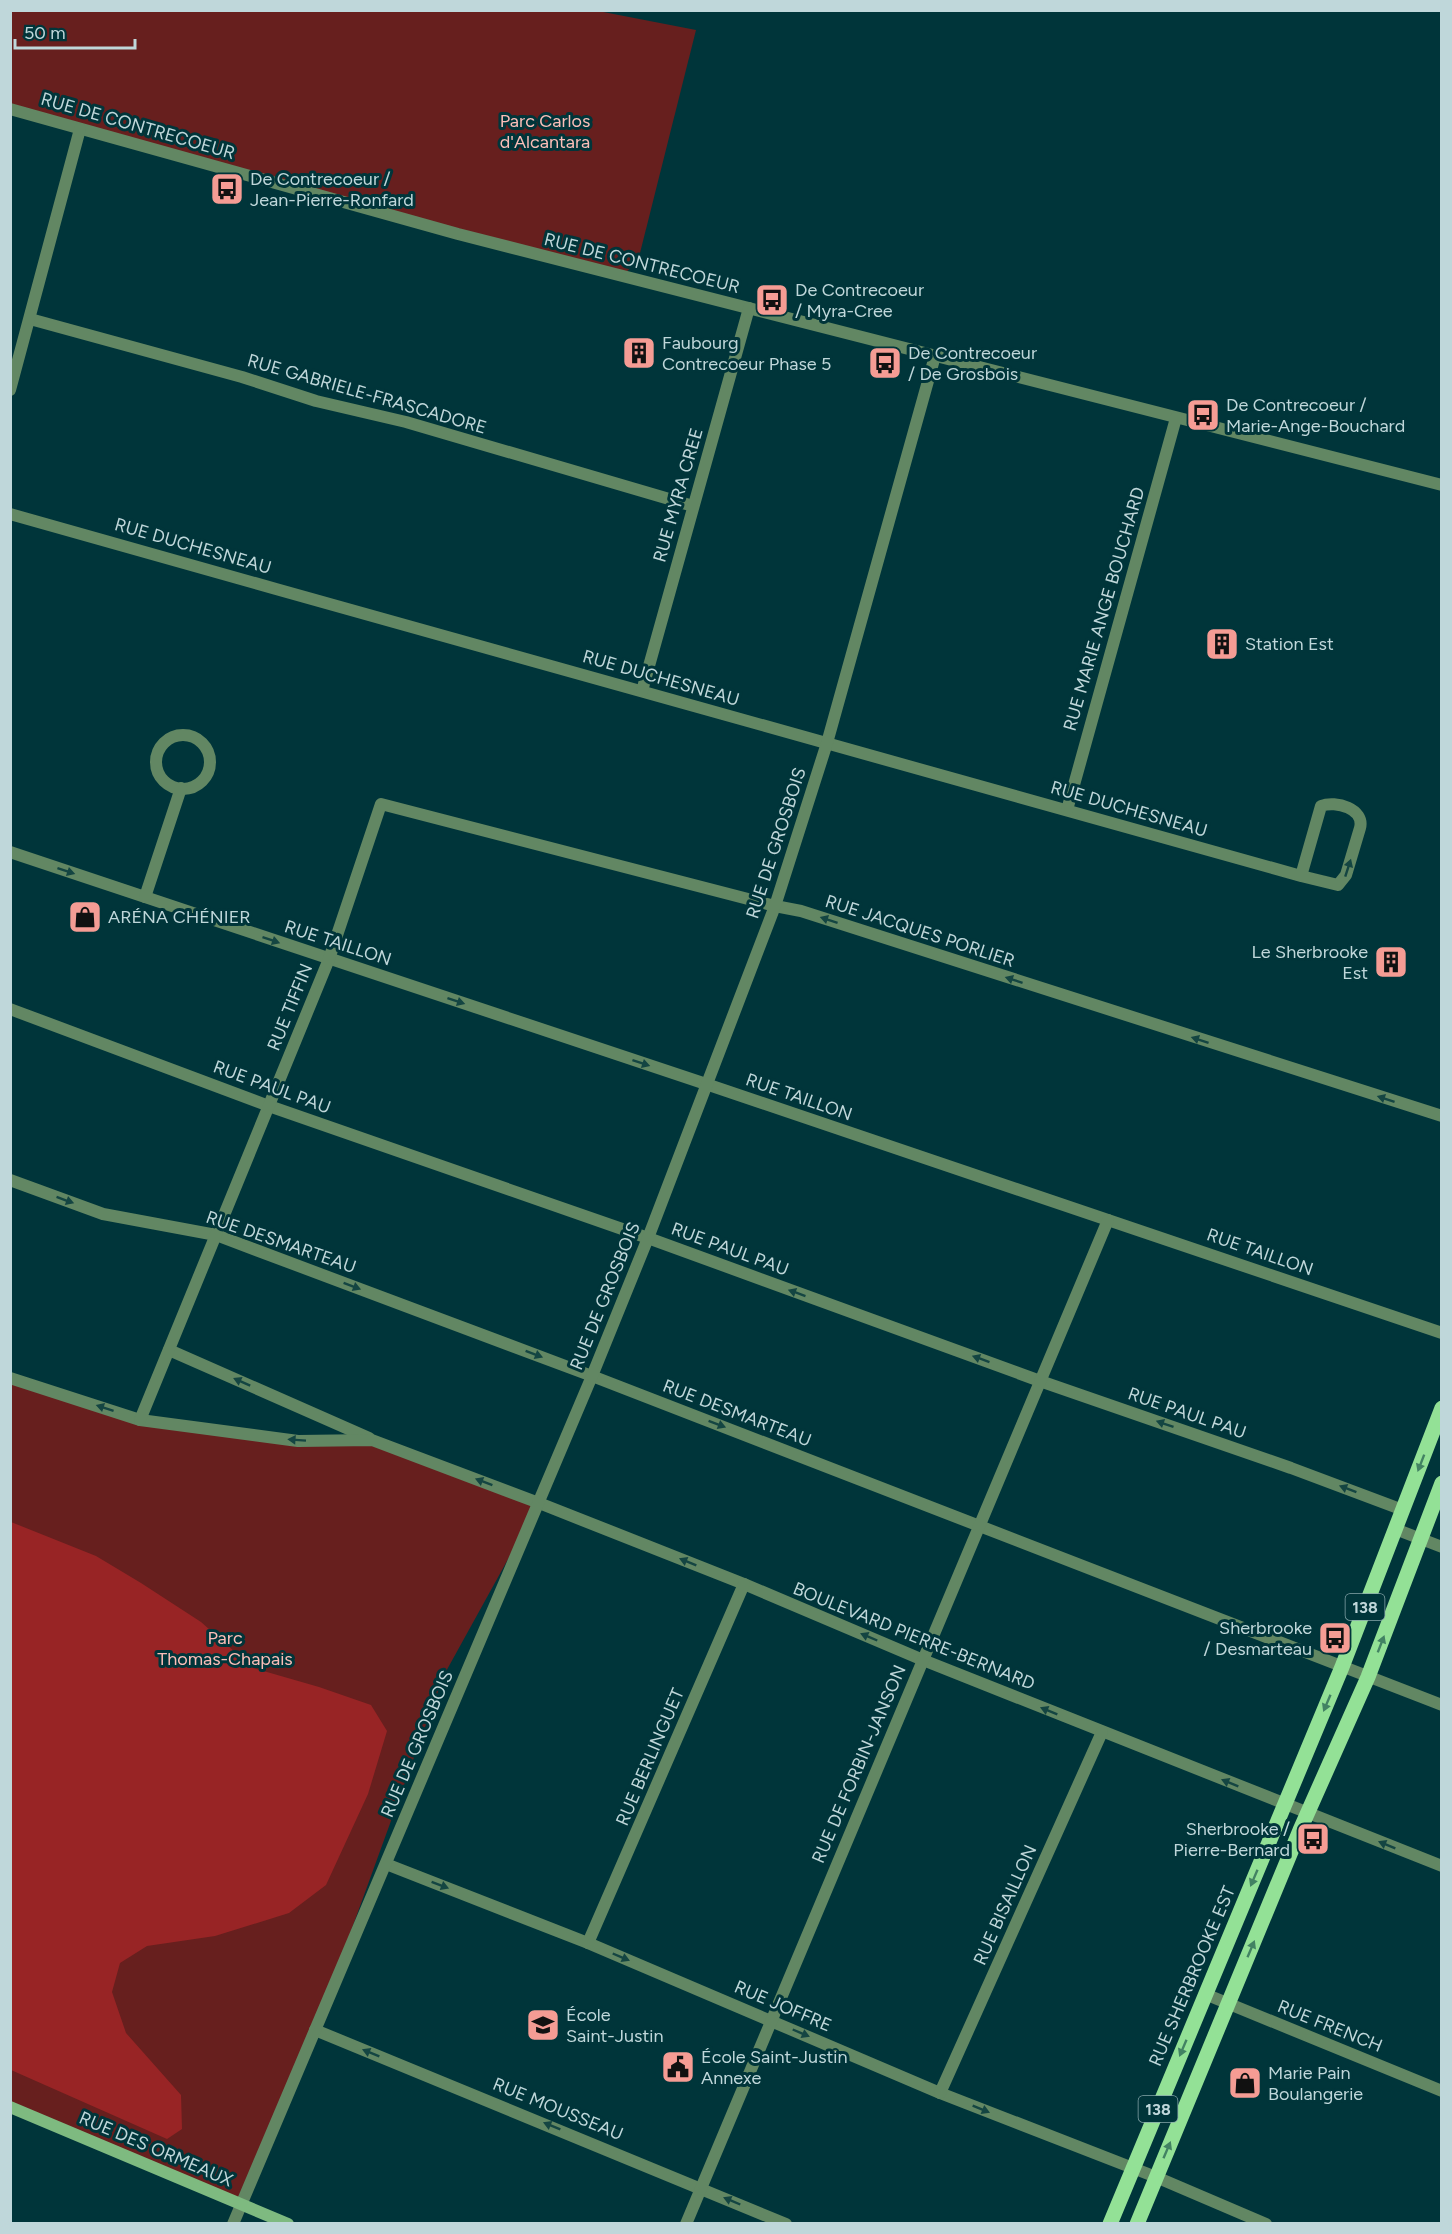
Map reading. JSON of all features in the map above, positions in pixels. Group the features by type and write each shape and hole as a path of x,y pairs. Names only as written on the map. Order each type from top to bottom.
{"main road":[{"name":"RUE SHERBROOKE EST","path":"1110,2223 1342,1667 1442,1408"},
{"name":"138","path":"1137,2223 1307,1813 1368,1677 1442,1483"}],"street":[{"name":"RUE DE CONTRECOEUR","path":"10,109 458,234 1442,485"},
{"path":"10,390 80,129"},
{"name":"RUE MYRA CREE","path":"642,691 748,308"},
{"name":"RUE GABRIELE-FRASCADORE","path":"30,319 242,377 316,401 406,422 693,506"},
{"name":"RUE DE GROSBOIS","path":"233,2223 592,1376 648,1238 775,906 827,743 935,356"},
{"name":"RUE MARIE ANGE BOUCHARD","path":"1067,810 1176,418"},
{"name":"RUE DUCHESNEAU","path":"10,514 1332,885 1343,882 1362,821 1360,815 1334,804 1321,806 1301,876"},
{"path":"184,735 193,737 207,748 210,765 203,780 189,788 181,788 164,781 157,765 161,747 175,736 184,735"},
{"path":"145,897 181,788"},
{"name":"RUE JACQUES PORLIER","path":"381,804 801,911 1442,1116"},
{"name":"RUE TIFFIN","path":"140,1420 329,959 381,804"},
{"name":"RUE TAILLON","path":"10,852 1442,1333"},
{"name":"RUE PAUL PAU","path":"10,1009 269,1106 648,1238 1403,1510"},
{"name":"RUE DESMARTEAU","path":"10,1180 103,1214 216,1235 592,1376 1442,1705"},
{"name":"RUE DE FORBIN-JANSON","path":"686,2223 1108,1220"},
{"name":"BOULEVARD PIERRE-BERNARD","path":"169,1350 372,1440 744,1584 923,1660 1442,1866"},
{"name":"BOULEVARD PIERRE-BERNARD","path":"10,1378 140,1420 298,1441 372,1440"},
{"path":"1395,1529 1442,1547"},
{"name":"RUE BERLINGUET","path":"588,1943 744,1584"},
{"name":"RUE BISAILLON","path":"940,2093 1102,1732"},
{"name":"RUE JOFFRE","path":"386,1864 588,1943 940,2093 1132,2170 1156,2177 1266,2223"},
{"name":"RUE FRENCH","path":"1205,1994 1442,2091"},
{"name":"RUE MOUSSEAU","path":"315,2030 786,2223"},
{"name":"RUE DES ORMEAUX","path":"10,2107 288,2223"}],"green space":[{"name":"Parc Carlos d'Alcantara","path":"593,10 696,30 638,261 622,276 11,109 10,11"},
{"name":"Parc Thomas-Chapais","path":"11,1378 140,1420 298,1441 372,1440 539,1503 444,1675 315,2030 242,2204 11,2103"},
{"path":"11,1522 96,1556 141,1583 201,1622 253,1668 371,1705 387,1731 368,1794 326,1885 289,1913 215,1936 147,1946 120,1963 112,1992 126,2033 181,2095 182,2129 167,2139 11,2070"}],"place":[{"name":"De Contrecoeur / Jean-Pierre-Ronfard","path":"227,189"},
{"name":"De Contrecoeur / Myra-Cree","path":"772,300"},
{"name":"Faubourg Contrecoeur Phase 5","path":"639,353"},
{"name":"De Contrecoeur / De Grosbois","path":"885,363"},
{"name":"De Contrecoeur / Marie-Ange-Bouchard","path":"1203,415"},
{"name":"Station Est","path":"1222,644"},
{"name":"ARÉNA CHÉNIER","path":"85,917"},
{"name":"Le Sherbrooke Est","path":"1391,962"},
{"name":"Sherbrooke / Desmarteau","path":"1335,1638"},
{"name":"Sherbrooke / Pierre-Bernard","path":"1313,1839"},
{"name":"École Saint-Justin","path":"543,2025"},
{"name":"École Saint-Justin Annexe","path":"678,2067"},
{"name":"Marie Pain Boulangerie","path":"1245,2083"}]}
